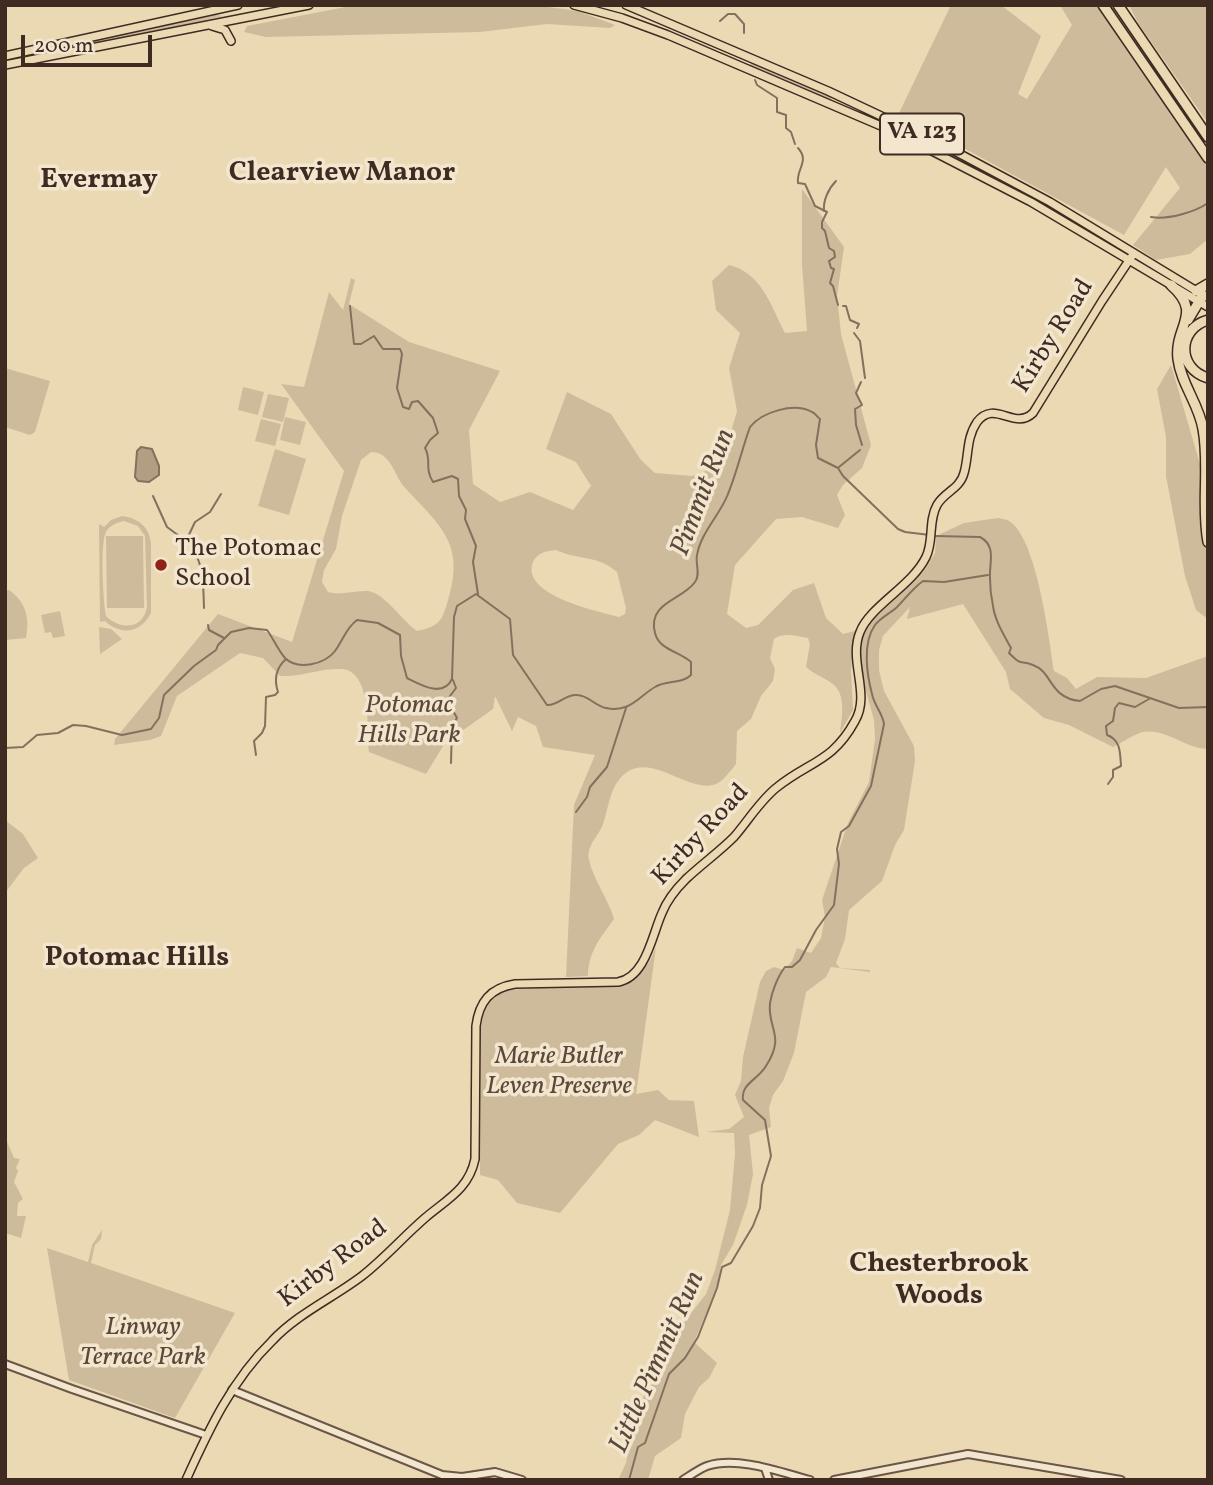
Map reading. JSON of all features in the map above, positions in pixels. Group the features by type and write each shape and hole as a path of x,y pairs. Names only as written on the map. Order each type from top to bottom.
{"highway":[{"path":"1103,5 1208,158"},
{"path":"1118,5 1208,137"},
{"path":"1183,327 1202,299 1208,284"},
{"path":"1171,285 1187,306 1188,314 1178,344 1178,359 1180,370 1198,410 1203,431 1204,512 1208,542"},
{"path":"1208,320 1198,323 1190,330 1184,351 1191,369 1208,378"}],"main road":[{"path":"5,56 238,5 236,19"},
{"path":"5,65 309,5"},
{"name":"VA 123","path":"574,5 648,27 927,148 1132,257 1171,285 1202,299"},
{"name":"VA 123","path":"626,5 838,95 932,139 1036,194 1202,299"},
{"path":"201,26 223,28 231,41"},
{"path":"744,67 748,57"},
{"path":"833,105 838,95"},
{"path":"927,148 932,139"},
{"path":"1031,202 1036,194"},
{"name":"Kirby Road","path":"186,1480 206,1435 232,1390 245,1370 283,1329 342,1291 384,1258 455,1195 469,1179 475,1159 476,1026 479,1011 490,993 499,987 515,984 618,982 632,976 646,953 667,903 679,886 726,845 776,788 828,756 840,745 860,710 857,649 861,629 928,553 937,505 963,477 968,441 977,423 991,412 1018,420 1027,419 1033,413 1132,257"}],"street":[{"path":"5,1363 206,1435"},
{"path":"232,1390 442,1475 462,1477 495,1472 522,1480"},
{"path":"834,1480 968,1454 1121,1480"},
{"path":"683,1480 716,1464 765,1468 810,1480"},
{"path":"765,1468 769,1480"}],"green space":[{"path":"356,5 533,5 578,11 615,25 610,28 547,24 480,32 266,37 244,32 247,26"},
{"path":"951,5 1001,5 1041,36 1018,94 1027,99 1072,25 1060,5 1101,5 1208,167 1208,239 1190,254 1156,260 1133,245 1180,188 1166,167 1124,235 899,113"},
{"path":"1106,5 1116,5 1208,142 1208,155"},
{"path":"1129,5 1208,5 1208,123 1138,23"},
{"path":"210,14 223,16 125,39 53,51 54,48"},
{"path":"751,62 832,96 831,99 828,101 750,66"},
{"name":"Potomac Hills Park","path":"802,189 844,247 837,296 841,334 871,445 862,468 843,485 837,495 845,515 838,528 802,517 776,519 735,565 727,614 746,628 758,625 793,590 814,583 826,618 843,634 855,631 851,670 853,710 840,733 842,712 839,692 830,682 806,667 810,644 808,638 782,636 774,639 770,658 775,669 773,681 761,696 751,719 737,731 736,764 723,779 707,786 641,767 629,771 618,781 589,854 594,875 614,919 593,952 588,976 566,977 574,805 595,755 543,747 536,726 518,717 512,731 495,696 493,709 445,743 426,774 369,752 366,703 358,679 351,672 333,669 280,676 263,658 240,653 177,696 161,736 114,745 115,739 218,614 292,642 344,471 281,384 304,387 329,292 343,310 351,278 355,280 349,304 409,342 500,371 469,430 473,484 500,502 530,492 573,510 591,486 576,462 546,449 567,392 611,414 641,460 655,473 692,476 704,472 724,455 737,411 729,368 740,333 716,310 712,281 729,265 740,269 758,283 785,333 807,331 802,265","holes":["371,452 384,456 402,484 440,526 452,551 453,581 446,607 435,625 417,631 374,593 328,592 322,582 324,570 336,549 342,516 361,460","556,550 595,560 617,572 626,608 625,614 619,617 579,606 563,600 538,584 532,574 533,562 542,553"]},
{"path":"1171,365 1200,464 1208,467 1208,619 1196,610 1185,576 1166,476 1166,437 1157,389"},
{"path":"5,368 50,381 35,432 30,435 5,427"},
{"path":"243,387 264,392 258,415 238,410"},
{"path":"268,394 289,398 283,422 262,417"},
{"path":"285,417 306,422 300,445 280,440"},
{"path":"261,419 281,424 275,446 255,441"},
{"path":"275,449 306,459 289,515 258,506"},
{"path":"122,516 133,519 146,528 150,538 151,613 142,625 130,630 118,629 105,621 100,622 99,524 104,527 111,520","holes":["124,521 138,526 145,536 147,607 145,615 136,624 118,624 106,616 104,538 109,528 118,523"]},
{"path":"998,518 1009,521 1019,531 1027,547 1040,590 1054,671 1067,678 1076,689 1097,677 1146,678 1208,656 1208,749 1151,732 1139,733 1113,747 1069,725 1044,718 1010,689 1006,672 963,604 907,619 910,607 883,636 879,650 879,670 884,691 914,746 915,761 904,830 895,845 882,881 849,910 845,939 836,963 840,968 870,972 831,967 826,977 806,992 794,1053 769,1108 771,1127 749,1135 753,1174 747,1205 733,1245 721,1265 717,1289 694,1342 717,1363 709,1378 699,1387 685,1414 681,1438 655,1456 648,1480 618,1480 626,1463 636,1412 655,1380 678,1330 706,1294 715,1270 730,1210 734,1133 706,1132 729,1129 744,1117 735,1095 741,1081 743,1057 760,982 766,971 774,967 784,970 792,961 797,948 811,953 821,938 825,917 822,900 848,823 869,782 875,739 874,720 862,677 859,638 870,621 923,572 935,553 936,536 964,523"},
{"path":"106,536 143,536 144,608 107,608"},
{"path":"9,590 23,605 27,624 26,638 5,640 5,591"},
{"path":"60,611 65,636 53,638 51,632 45,633 41,615"},
{"path":"99,627 111,629 122,639 100,654"},
{"path":"5,820 23,834 38,858 24,868 5,893"},
{"name":"Marie Butler Leven Preserve","path":"656,947 636,1094 658,1090 669,1100 694,1101 699,1137 655,1120 639,1135 618,1144 560,1213 517,1203 498,1180 480,1175 482,1010 494,996 508,990 614,986 624,983 642,972"},
{"path":"5,1137 14,1158 20,1159 14,1182 23,1199 18,1203 17,1216 26,1216 21,1238 5,1233"},
{"name":"Linway Terrace Park","path":"102,1230 91,1263 235,1313 175,1418 69,1380 47,1248 88,1262 92,1245"}],"shaded area":[{"path":"141,447 152,449 159,466 159,475 149,482 138,481 135,477 137,451"}],"waterway":[{"path":"720,21 728,14 735,14 744,24 744,33"},
{"path":"755,80 757,85 777,98 777,112 786,115 786,128 791,132 795,144"},
{"path":"798,148 803,157 798,183 805,184 815,206 827,212 822,228 829,248 834,251 835,257 829,261 834,269 830,283 838,305"},
{"path":"824,211 827,195 836,181"},
{"path":"1151,217 1181,214 1208,203"},
{"path":"350,306 354,344 361,344 374,336 383,349 400,349 402,354 397,388 403,407 409,409 412,402 418,401 433,418 438,433 425,448 429,472 433,482 452,476 458,479 459,496 466,510 465,519 476,546 473,562 478,594"},
{"path":"843,306 846,306 850,320 859,324 857,328"},
{"path":"854,333 860,341 865,378"},
{"path":"861,382 856,393 862,405 855,409 862,445"},
{"name":"Pimmit Run","path":"5,748 23,747 37,735 58,733 73,725 122,735 151,729 159,718 164,695 194,666 216,650 231,632 249,628 267,630 285,658 304,665 331,656 357,620 378,623 400,635 401,656 407,678 431,688 443,688 452,679 454,617 457,606 476,594 510,619 513,655 547,705 577,695 606,708 628,706 659,685 683,680 691,675 691,662 665,647 657,639 654,623 656,614 695,582 698,576 699,547 728,494 750,427 762,417 779,410 796,408 814,413 820,419 816,445 818,458 838,468 898,529 930,535"},
{"path":"839,467 860,450"},
{"path":"204,608 200,564 186,541 195,522 210,512 221,494"},
{"path":"153,496 167,527 186,541"},
{"name":"Pimmit Run","path":"935,536 980,537 989,545 991,596 1000,628 1011,648 1009,653 1019,662 1039,668 1062,695 1080,701 1101,689 1115,686 1179,708 1208,707"},
{"name":"Little Pimmit Run","path":"629,1480 638,1447 645,1443 669,1374 685,1358 698,1337 722,1267 731,1263 753,1226 760,1208 762,1185 771,1156 765,1120 743,1100 743,1094 747,1085 759,1075 772,1055 775,1039 770,1003 776,984 785,967 792,967 800,960 816,930 834,905 839,864 837,849 841,832 849,826 871,786 884,724 873,698 869,678 867,650 871,632 877,623 923,581 944,582 988,575"},
{"path":"208,625 209,630 224,638"},
{"path":"256,755 254,741 265,726 266,697 278,692 277,674 286,659"},
{"path":"451,763 452,726 457,718 447,700 456,688 453,680"},
{"path":"1108,784 1113,777 1113,770 1121,766 1119,748 1115,740 1107,735 1106,726 1113,721 1115,708 1119,703 1135,707 1149,699"},
{"path":"576,812 587,797 590,787 607,767 626,708"}],"place":[{"name":"The Potomac School","path":"161,565"}],"district":[{"name":"Clearview Manor","path":"342,175"},
{"name":"Evermay","path":"99,182"},
{"name":"Potomac Hills","path":"137,960"},
{"name":"Chesterbrook Woods","path":"939,1282"}]}
